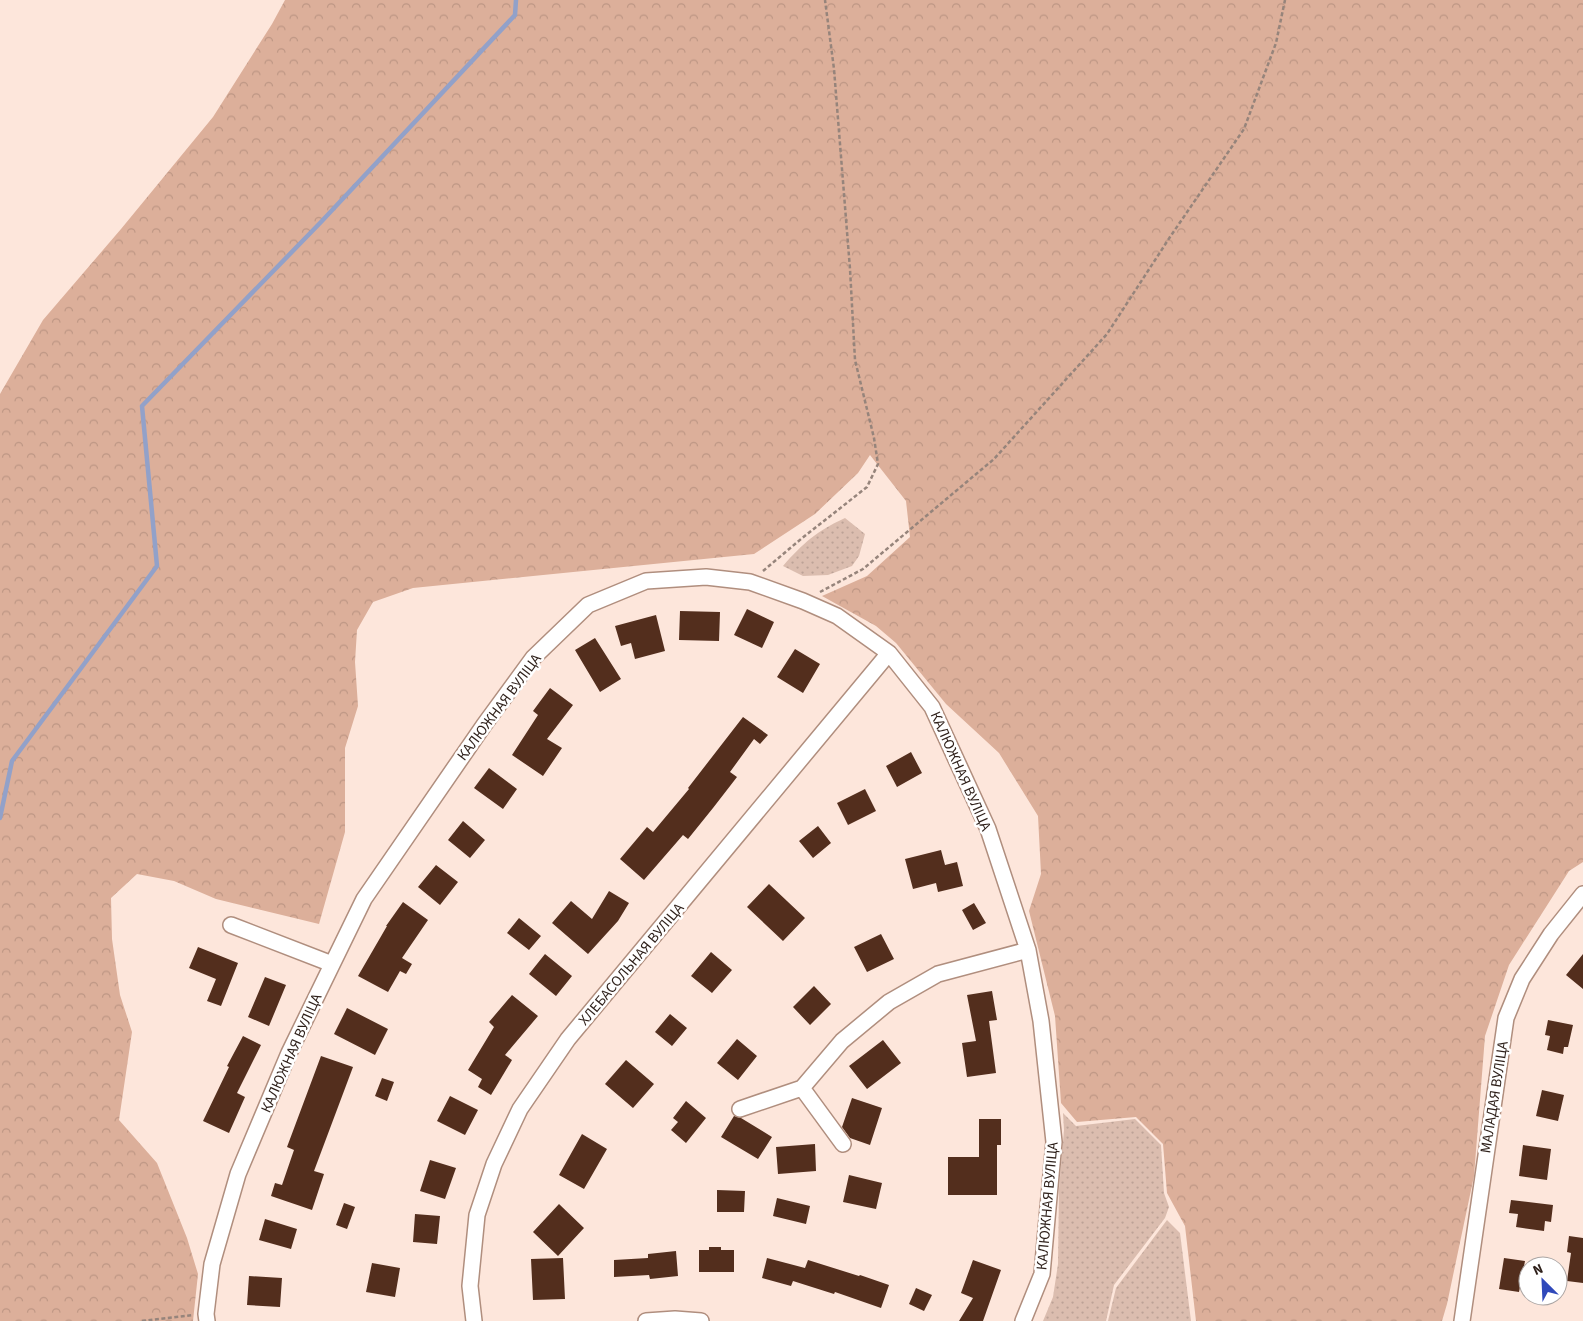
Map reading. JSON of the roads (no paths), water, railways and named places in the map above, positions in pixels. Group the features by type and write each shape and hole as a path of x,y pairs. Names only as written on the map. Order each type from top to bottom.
{"street":[{"name":"КАЛЮЖНАЯ ВУЛІЦА","path":"207,1317 212,1264 238,1174 288,1053 364,899 484,725 533,658 588,605 646,581 706,577 750,582 803,601 837,616 889,653 932,707 988,829 1028,950 1041,1021 1054,1142 1042,1274 1023,1321"},
{"name":"ХЛЕБАСОЛЬНАЯ ВУЛІЦА","path":"474,1321 470,1286 477,1215 494,1164 520,1109 568,1039 889,653"},
{"name":"МАЛАДАЯ ВУЛІЦА","path":"1462,1321 1506,1018 1522,979 1551,934 1583,894"},
{"path":"231,925 332,964"},
{"path":"740,1109 802,1088 842,1041 889,1002 938,974 1028,950"},
{"path":"802,1088 844,1144"},
{"path":"646,1321 675,1319 701,1321"}],"waterway":[{"path":"0,818 12,761 157,566 142,406 321,222 515,15 516,0"}]}
